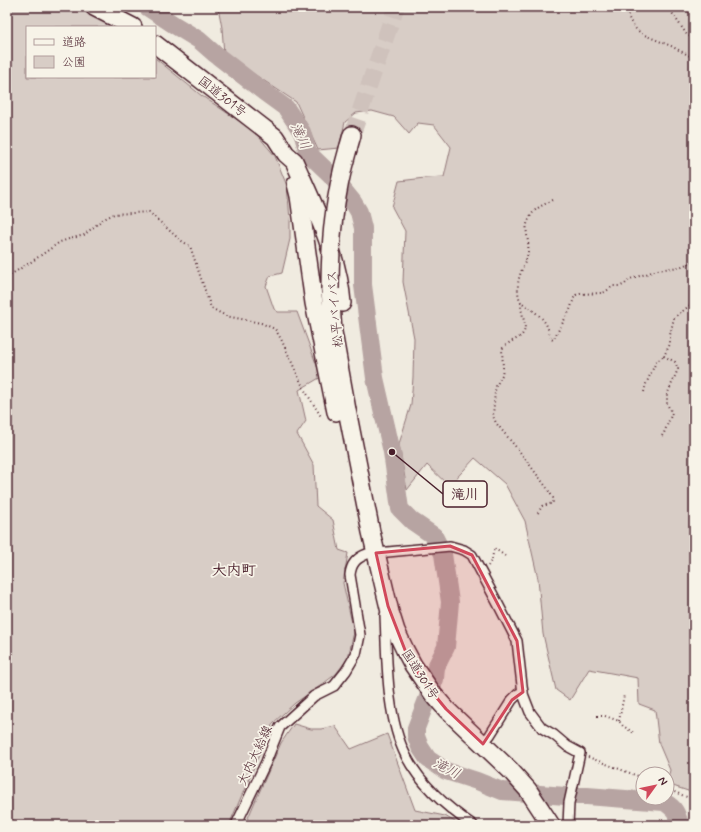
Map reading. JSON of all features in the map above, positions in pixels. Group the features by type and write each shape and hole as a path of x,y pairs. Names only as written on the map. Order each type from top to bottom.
{"highway":[{"path":"94,7 130,26"},
{"name":"国道301号","path":"156,45 275,137 286,154"},
{"name":"松平バイパス","path":"350,142 337,192 330,258 330,289 333,332 362,484"},
{"path":"286,154 294,161 311,200 328,240 339,278 349,366 365,447 364,455 358,464"},
{"path":"286,154 299,196 314,303 339,425 353,476 362,484"},
{"name":"国道301号","path":"362,484 370,532 388,606 396,631 413,665 446,709 510,770 528,790 551,825"}],"street":[{"name":"大内大給線","path":"236,825 266,762 280,727 314,696 334,686 346,671 356,654 360,635 350,570 353,564 361,556 376,552 450,546 464,550 472,555 517,641 523,692 530,712 542,728 580,753"},
{"path":"388,606 385,613 389,689 394,723 399,742 414,771 426,786 456,814 473,825"},
{"path":"482,744 490,735 512,700 518,694 523,692"},
{"path":"568,825 569,803 580,753"}],"path":[{"path":"625,7 630,21 642,34 671,46 694,58"},
{"path":"668,7 687,35 694,38"},
{"path":"538,513 542,506 552,503 553,498 520,452 496,423 493,416 496,386 502,375 503,368 502,349 524,333 525,328 520,301 519,281 528,252 527,224 535,210 553,200"},
{"path":"7,277 60,242 84,236 102,220 114,214 149,212 180,240 190,246 211,308 226,316 261,323 275,329 282,339 304,389 322,418"},
{"path":"521,302 544,321 551,339 553,340 570,310 576,295 602,293 613,286 621,286 630,279 657,270 680,267 694,261"},
{"path":"644,392 656,362 664,356 670,344 670,335 674,318 694,302"},
{"path":"662,436 672,412 667,404 667,395 678,369 675,362 664,356"},
{"path":"481,572 489,565 494,548 506,556"},
{"path":"619,721 624,695"},
{"path":"597,716 605,716 619,721 623,726 634,733"},
{"path":"580,753 635,775"},
{"path":"675,792 694,800"}],"highlighted area":[{"path":"450,546 472,555 517,641 523,692 512,700 483,744 446,709 423,681 405,650 388,606 376,553"}],"green space":[{"path":"13,7 78,7 115,26 26,26 26,78 156,78 156,59 202,96 254,131 275,156 287,186 290,239 282,273 270,276 266,286 274,309 278,312 297,312 321,377 299,390 306,421 297,434 314,465 316,506 333,520 339,550 348,553 343,583 354,632 348,658 336,674 295,703 273,723 229,825 7,825 7,9"},
{"path":"214,7 694,7 694,793 675,787 675,766 668,766 659,744 655,710 639,704 638,678 589,669 570,700 556,690 543,634 538,579 525,521 505,484 475,458 449,486 427,465 407,490 399,444 411,405 414,338 403,282 405,231 392,207 399,181 444,177 451,147 434,125 418,123 409,134 394,117 372,111 356,113 345,122 339,148 318,150 296,102 224,54 219,12"},
{"path":"294,724 311,729 321,729 335,726 351,749 387,734 415,810 445,816 460,825 245,825 281,743"}],"waterway":[{"name":"滝川","path":"147,7 199,40 286,108 302,132 308,153 331,175 353,202 359,212 363,228 363,285 375,378 392,452 400,509 412,521 434,536 443,554 450,602 446,647 436,667 435,679 416,728 416,736 420,747 428,759 446,771 502,791 664,802 671,806 675,811 680,825"}],"tunnel":[{"path":"352,135 396,7"}],"place":[{"name":"滝川","path":"392,452"}],"district":[{"name":"大内町","path":"234,570"}]}
